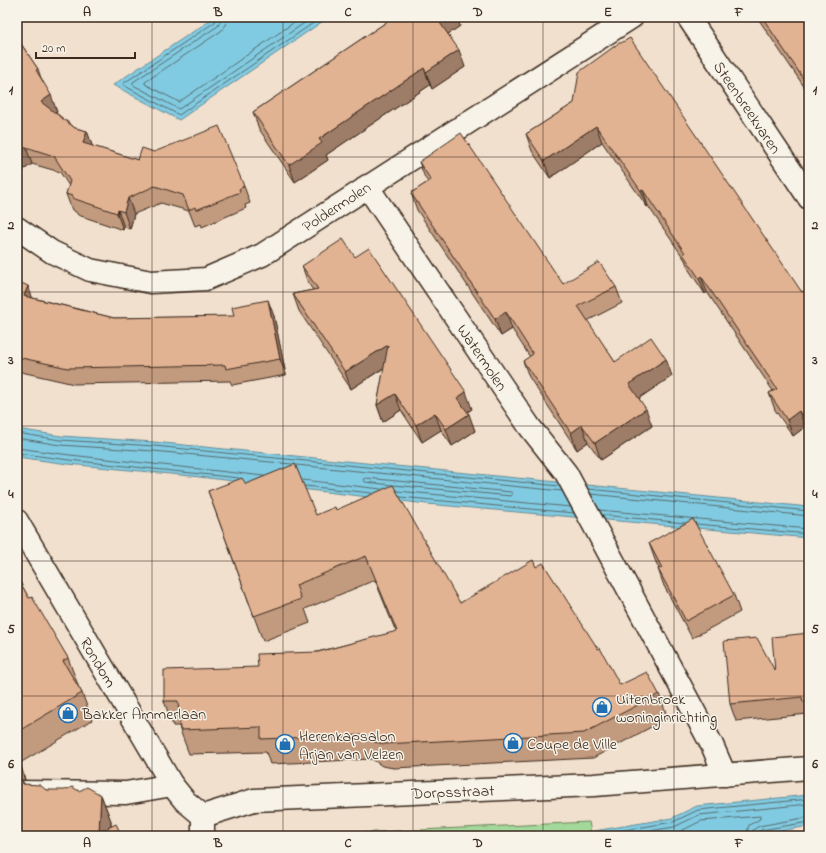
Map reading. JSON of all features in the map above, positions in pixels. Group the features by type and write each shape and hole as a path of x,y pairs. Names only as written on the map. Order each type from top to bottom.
{"street":[{"name":"Poldermolen","path":"17,228 52,252 90,270 151,282 206,279 262,254 632,17"},
{"name":"Steenbreekvaren","path":"688,17 809,198"},
{"name":"Watermolen","path":"368,186 529,426 566,474 597,529 712,745 725,775"},
{"name":"Rondom","path":"17,521 172,785 203,826"},
{"name":"Dorpsstraat","path":"203,826 254,800 594,785 809,768"},
{"path":"17,792 126,792 172,785"}],"green space":[{"path":"589,822 591,832 564,836 335,836 334,834"}],"water":[{"path":"215,17 329,17 179,120 113,85"},
{"path":"17,429 61,436 154,442 809,507 809,538 427,504 17,457"},
{"path":"809,795 809,826 751,836 564,836 672,818 697,806"}],"building":[{"path":"394,17 443,17 438,20 459,50 426,72 424,68 319,139 322,143 289,165 253,112"},
{"path":"762,17 809,17 809,87"},
{"path":"17,38 38,69 36,70 51,95 41,102 75,128 87,131 83,143 138,160 142,148 154,152 219,126 244,186 239,189 240,192 196,210 195,207 189,210 183,195 155,186 128,198 124,212 118,210 117,213 72,198 72,196 66,194 70,181 54,156 26,147 17,153"},
{"path":"630,38 801,291 808,293 809,295 809,426 799,411 787,420 769,393 777,389 701,276 699,278 683,254 685,253 643,190 641,191 596,126 544,161 526,134 574,103 579,72 619,43"},
{"path":"461,133 563,284 599,262 616,287 578,306 615,362 651,337 666,359 629,384 646,409 595,443 582,425 571,433 523,361 533,354 506,312 495,319 411,193 431,180 419,162"},
{"path":"343,239 355,257 369,248 466,392 457,398 469,414 446,429 435,413 416,425 395,394 377,405 388,345 345,372 293,294 318,289 302,266"},
{"path":"17,281 28,286 24,296 114,318 234,316 232,307 268,300 280,359 226,369 225,365 68,368 17,357"},
{"path":"295,464 316,515 335,507 336,510 393,485 460,603 533,560 536,567 543,563 598,649 600,648 620,685 647,672 659,694 584,733 385,744 374,742 363,735 261,739 261,727 180,730 178,701 164,701 164,670 258,667 257,654 318,652 397,631 366,556 296,585 301,599 254,616 208,491 242,478 246,484"},
{"path":"693,519 734,595 686,621 658,569 662,568 649,543"},
{"path":"17,577 29,598 32,597 68,658 63,661 82,693 17,732"},
{"path":"809,633 809,701 803,702 802,697 730,704 724,641 757,638 775,671 772,637"},
{"path":"17,778 21,778 23,784 40,785 46,790 65,790 72,787 79,791 87,787 101,795 99,832 116,824 122,836 17,836"}],"place":[{"name":"Uitenbroek woninginrichting","path":"602,707"},
{"name":"Bakker Ammerlaan","path":"68,713"},
{"name":"Coupe de Ville","path":"513,743"},
{"name":"Herenkapsalon Arjan van Velzen","path":"285,744"}]}
